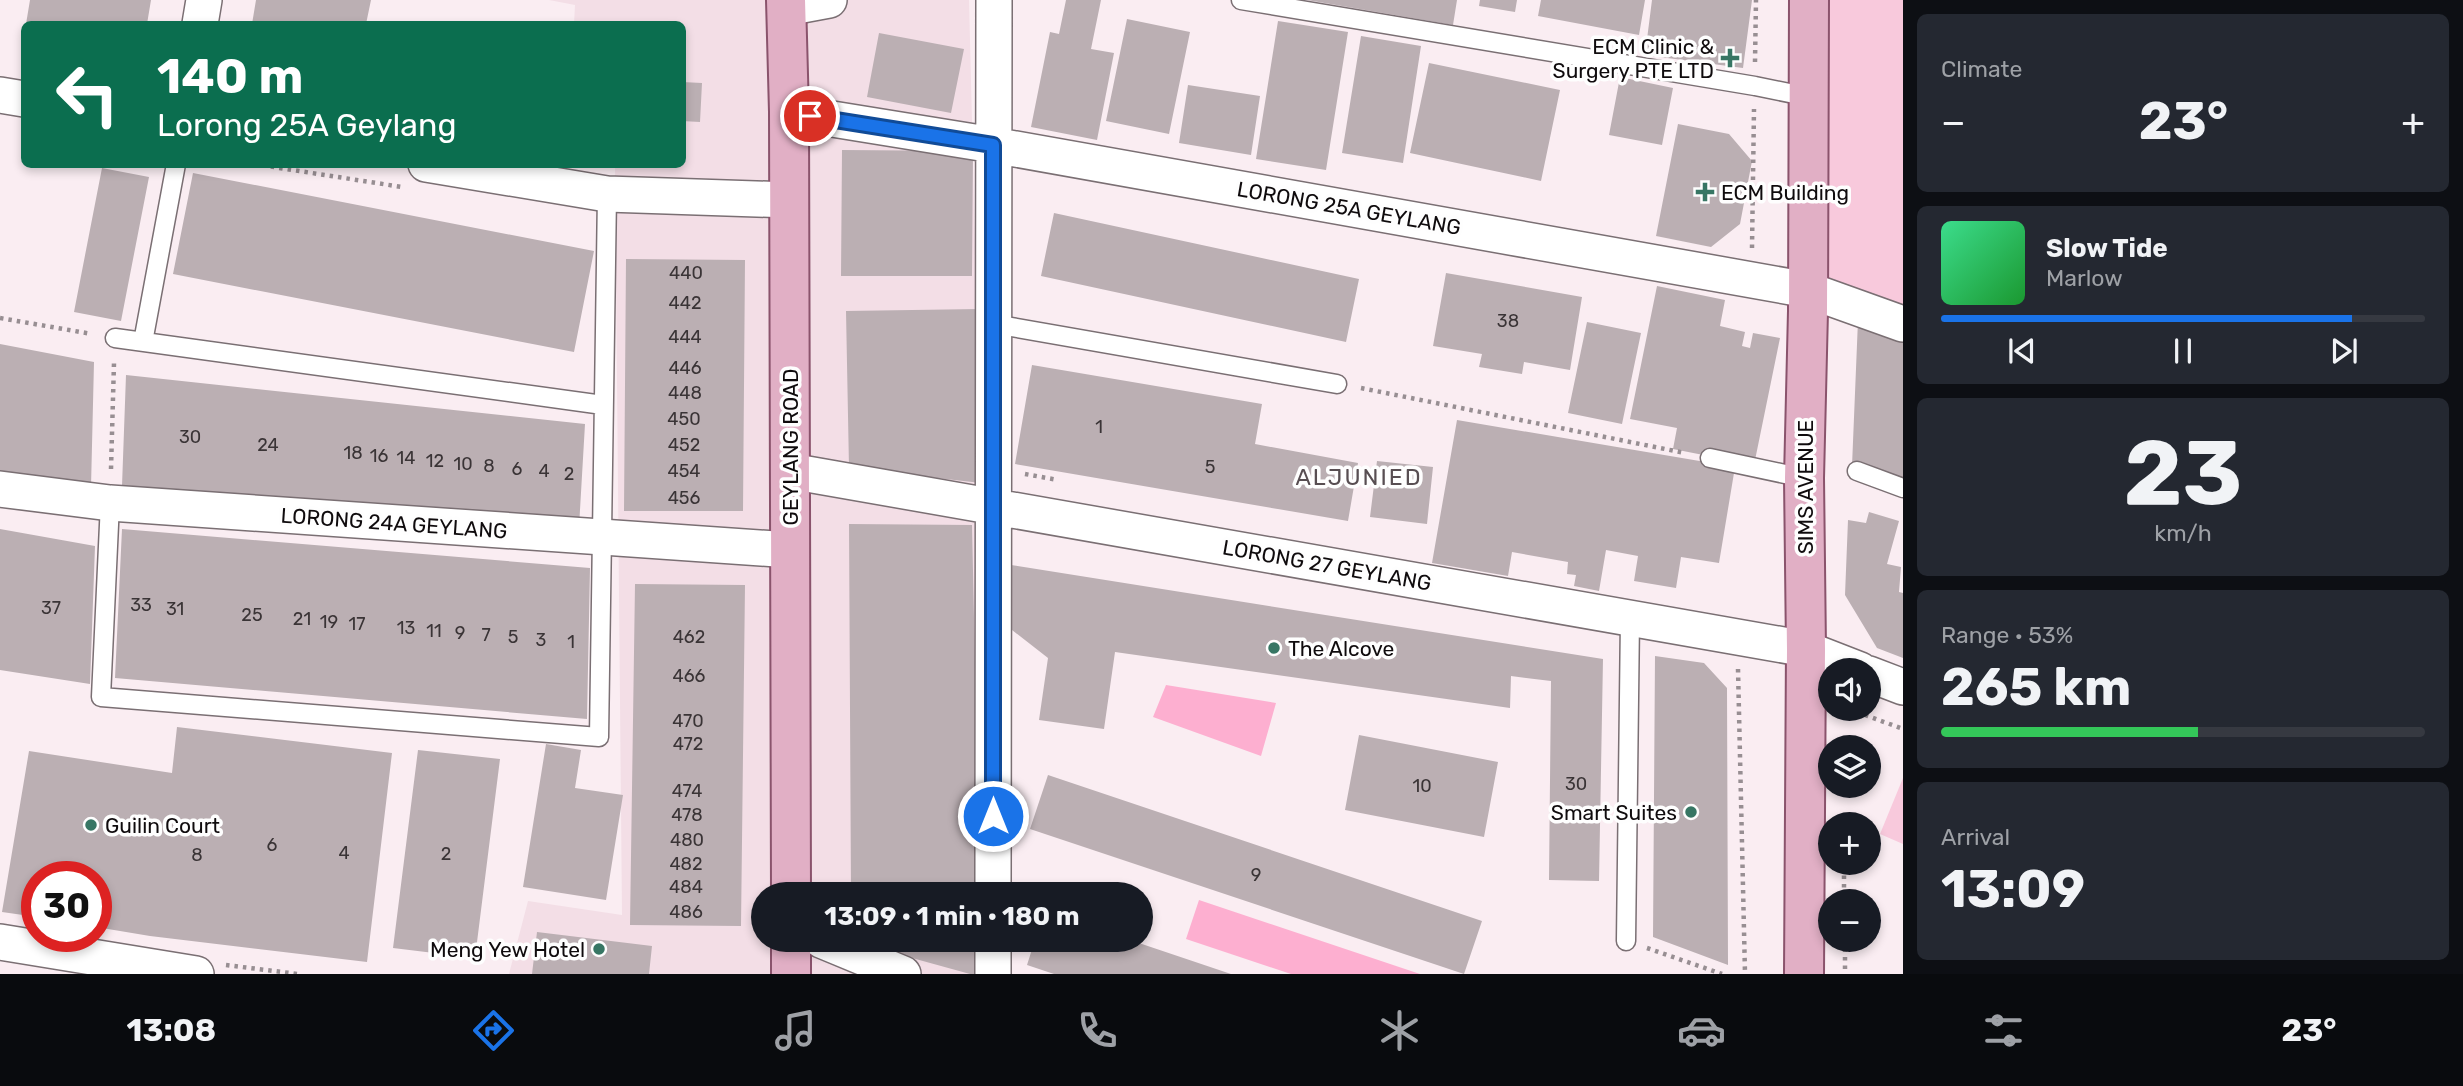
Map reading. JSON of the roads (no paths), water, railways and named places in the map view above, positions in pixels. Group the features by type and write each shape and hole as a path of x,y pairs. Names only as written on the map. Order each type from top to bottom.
{"main road":[{"name":"SIMS AVENUE","path":"1804,974 1804,478 1810,0"},
{"name":"GEYLANG ROAD","path":"786,4 789,112 792,882"},
{"path":"791,952 791,974"}],"street":[{"path":"200,21 204,0"},
{"path":"786,4 829,0"},
{"path":"993,0 993,882"},
{"path":"0,95 21,98"},
{"name":"LORONG 25A GEYLANG","path":"789,112 993,145 1808,290 1903,324"},
{"path":"450,168 607,194 789,200"},
{"name":"LORONG 27 GEYLANG","path":"790,471 1806,649 1829,658"},
{"name":"LORONG 24A GEYLANG","path":"0,489 110,503 790,550"},
{"path":"1881,679 1903,687"},
{"path":"0,942 196,974"},
{"path":"850,952 903,974"},
{"path":"993,952 993,974"}],"lane":[{"path":"1241,0 1809,97"},
{"path":"142,342 175,168"},
{"path":"110,503 101,697 599,737 607,194"},
{"path":"994,324 1337,384"},
{"path":"115,338 603,405"},
{"path":"1710,458 1804,478"},
{"path":"1857,471 1903,488"},
{"path":"1626,941 1630,618"}],"place":[{"name":"ECM Clinic & Surgery PTE LTD","path":"1730,58"},
{"name":"ECM Building","path":"1705,192"},
{"name":"The Alcove","path":"1274,648"},
{"name":"Smart Suites","path":"1691,812"},
{"name":"Guilin Court","path":"91,825"},
{"name":"Meng Yew Hotel","path":"599,949"}],"district":[{"name":"ALJUNIED","path":"1359,477"}]}
